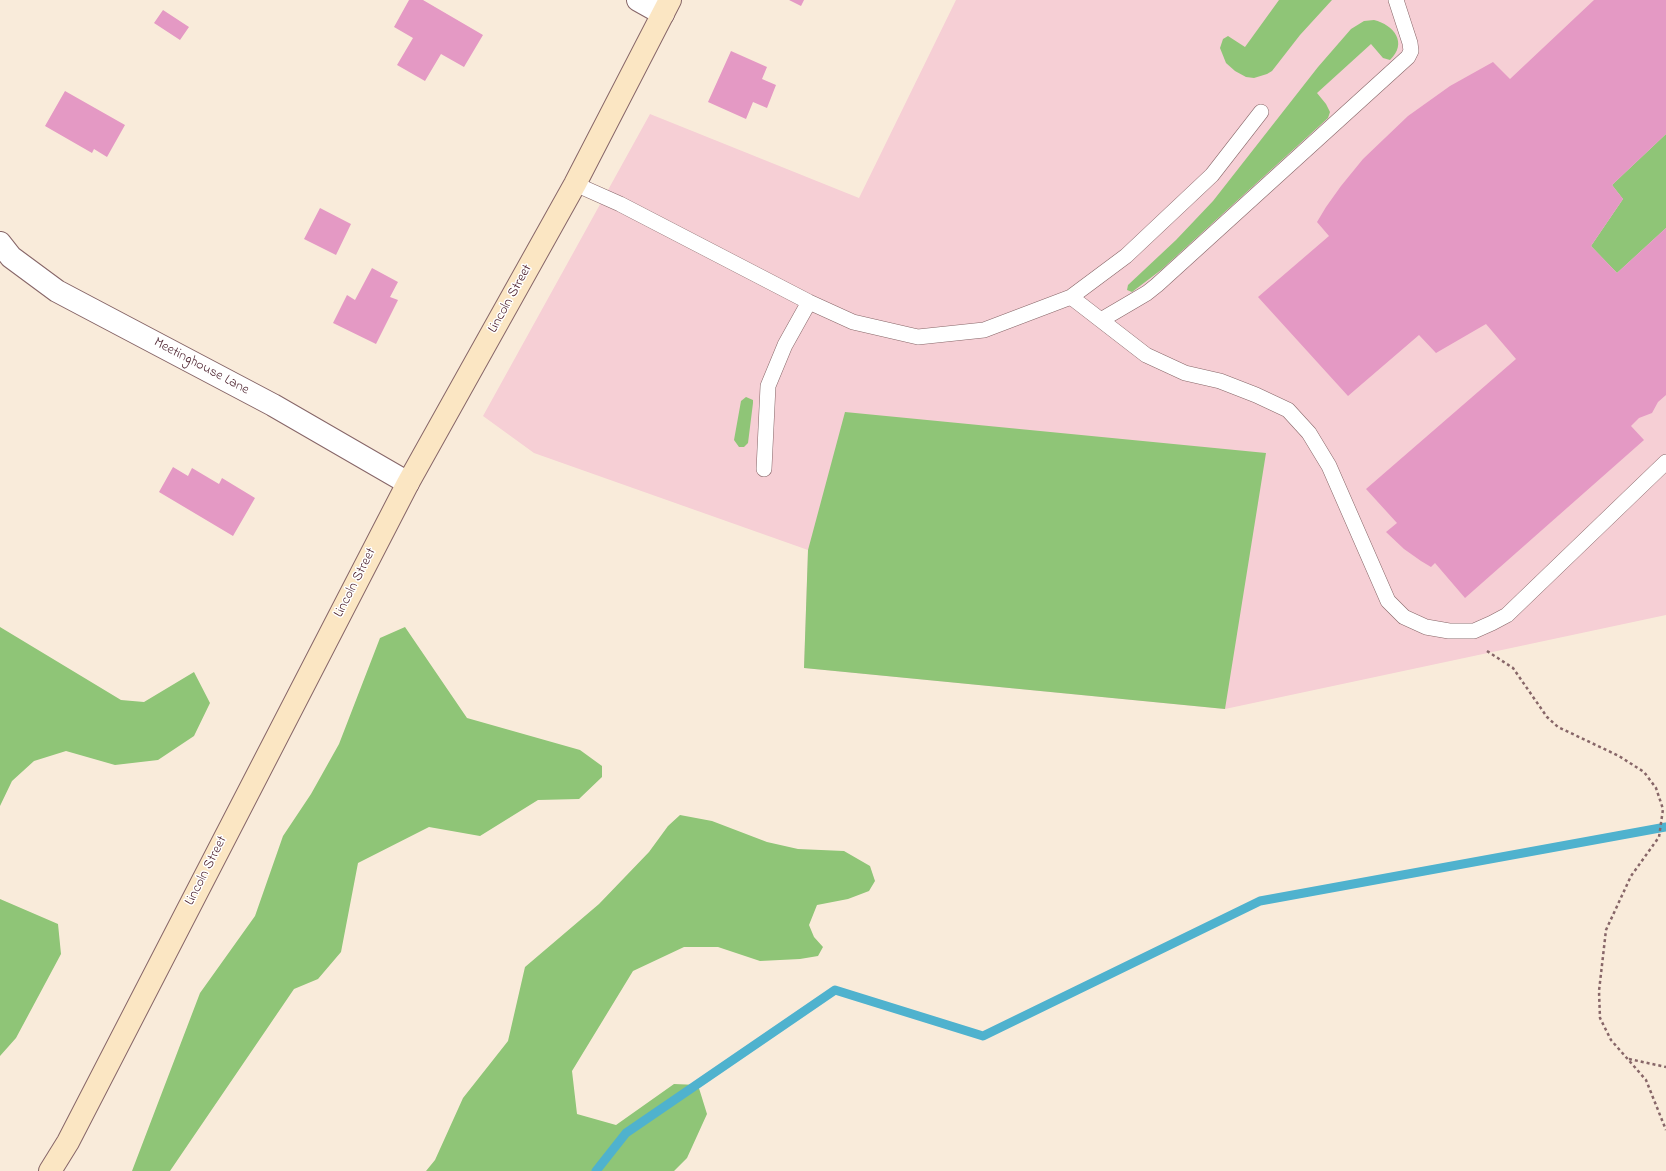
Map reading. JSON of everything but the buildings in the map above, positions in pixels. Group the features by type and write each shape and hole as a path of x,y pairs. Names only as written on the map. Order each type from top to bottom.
{"main road":[{"name":"Lincoln Street","path":"50,1171 68,1142 408,483 574,184 666,7"}],"street":[{"path":"638,0 666,7"},
{"name":"Meetinghouse Lane","path":"0,243 11,257 57,290 273,405 408,483"}],"lane":[{"path":"1101,320 1147,293 1157,285 1408,57 1411,52 1410,43 1396,0"},
{"path":"574,184 620,204 809,302 853,322 918,337 984,330 1071,297 1126,256 1212,175 1261,112"},
{"path":"1071,297 1146,355 1185,373 1220,381 1256,395 1288,410 1310,433 1329,466 1388,601 1404,617 1426,627 1449,631 1474,631 1507,615 1666,462"},
{"path":"764,470 768,386 785,345 809,302"}],"path":[{"path":"1459,631 1513,668 1547,717 1558,727 1619,756 1644,772 1656,788 1663,809 1659,838 1631,876 1606,930 1599,991 1600,1018 1611,1040 1646,1080 1666,1130"},
{"path":"1628,1059 1666,1066"}],"shaded area":[{"path":"956,0 1666,0 1666,615 1225,709 804,668 808,550 534,453 483,416 650,114 859,198"}],"green space":[{"path":"1279,0 1332,0 1300,35 1272,71 1254,78 1246,77 1235,71 1226,63 1220,48 1223,39 1228,36 1245,47"},
{"path":"1374,20 1381,22 1393,30 1398,41 1398,47 1390,60 1383,58 1371,44 1317,93 1326,104 1330,112 1328,118 1161,270 1132,292 1127,290 1128,285 1176,240 1213,201 1318,67 1351,29 1364,21"},
{"path":"1666,134 1666,228 1617,273 1591,246 1623,199 1612,185"},
{"path":"746,397 753,400 748,443 744,447 739,447 734,440 741,401"},
{"path":"845,412 1266,453 1225,709 804,668 808,550"},
{"path":"0,627 121,700 144,702 194,672 210,703 194,736 158,760 115,765 66,751 34,761 12,781 0,806"},
{"path":"405,627 467,718 580,750 602,766 602,777 579,799 538,800 480,836 429,827 358,863 341,952 318,979 294,989 170,1171 132,1171 200,993 255,916 283,836 311,794 339,744 380,638"},
{"path":"680,815 712,821 767,842 798,849 844,851 870,866 875,881 869,891 848,899 817,905 809,925 814,937 823,947 818,956 800,959 760,961 718,947 684,947 633,971 572,1071 577,1114 616,1125 674,1084 698,1085 707,1114 687,1158 674,1171 426,1171 435,1160 463,1098 508,1041 525,967 599,904 649,852 668,826"},
{"path":"0,899 58,924 61,954 16,1038 0,1056"}],"waterway":[{"path":"596,1171 626,1133 835,990 983,1036 1260,901 1666,827"}]}
